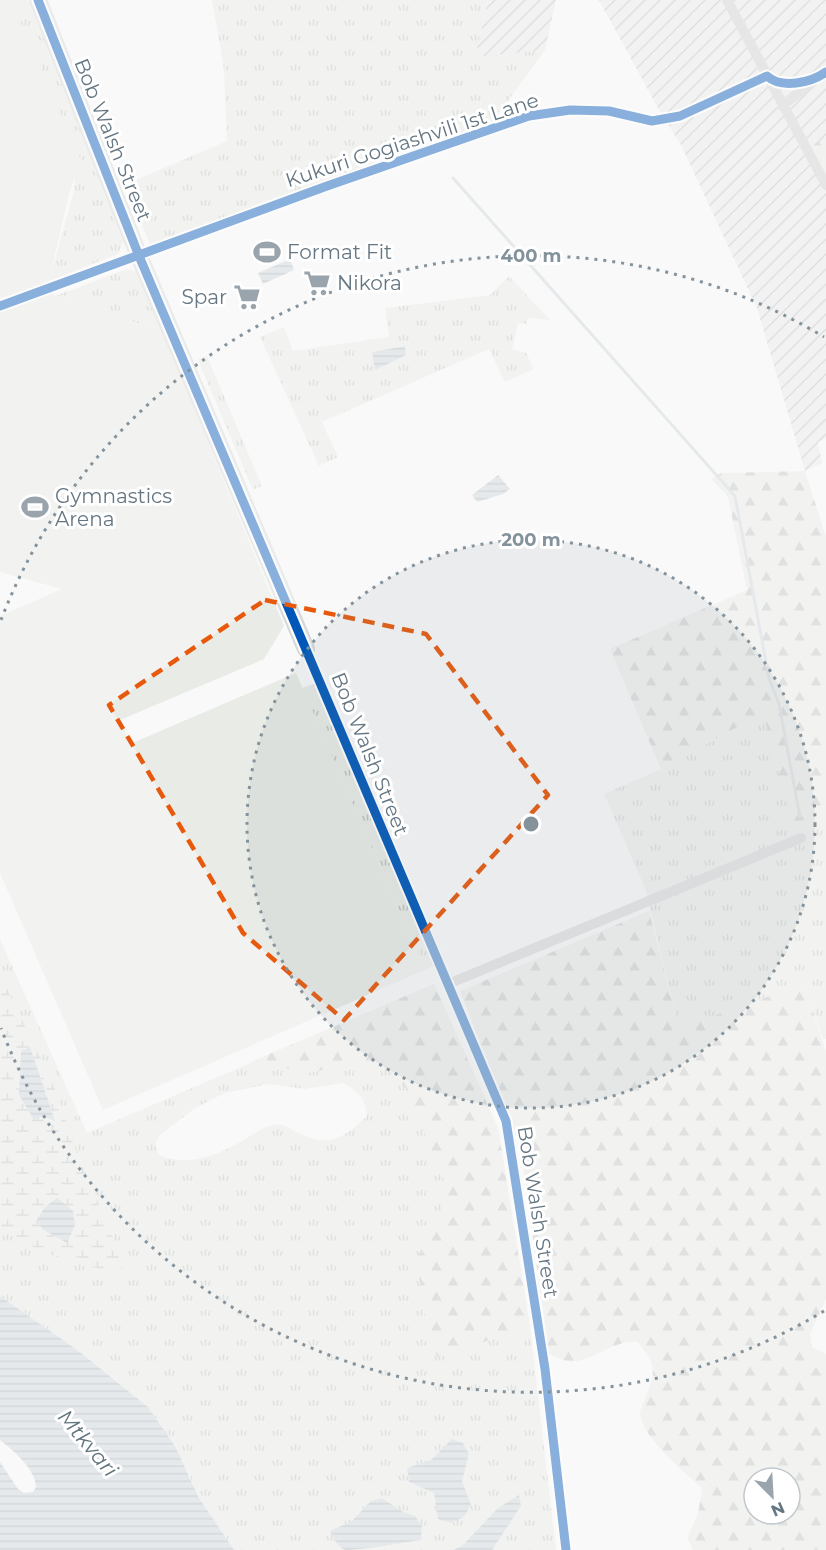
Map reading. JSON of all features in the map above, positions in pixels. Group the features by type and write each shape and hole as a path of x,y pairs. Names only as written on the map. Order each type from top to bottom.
{"street":[{"name":"Bob Walsh Street","path":"38,0 139,256 506,1121 545,1370 566,1550"},
{"path":"727,0 826,185"},
{"path":"767,76 774,82 788,84 823,74"},
{"path":"782,106 823,74"},
{"name":"Kukuri Gogiashvili 1st Lane","path":"0,306 338,182 529,116 570,110 599,111 652,121 680,116 767,76"},
{"path":"448,984 801,838"}],"highlighted area":[{"path":"265,600 426,634 548,795 344,1020 243,933 109,705"}],"shaded area":[{"path":"488,0 556,0 545,50 474,58"},
{"path":"599,0 826,0 826,438 818,442 822,463 805,471 757,308 681,145 659,110"}],"green space":[{"path":"0,0 11,0 81,160 69,194 49,281 55,296 162,331 284,626 264,659 120,720 130,744 296,673 425,970 103,1110 0,873 0,616 62,589 0,572"},
{"path":"3,0 28,0 124,239 118,254 49,281 74,191 76,166"},
{"path":"212,0 488,0 475,57 545,50 491,124 151,246 124,185 227,141 224,69"},
{"path":"826,139 826,175 810,147"},
{"path":"127,269 137,272 140,277 162,331 55,296"},
{"path":"509,276 550,320 528,318 526,324 518,323 512,349 526,353 534,369 505,382 489,349 322,422 338,457 319,466 260,337 284,327 293,351 389,337 385,308 490,295"},
{"path":"207,356 262,486 253,490 198,360"},
{"path":"805,471 826,537 826,813 792,824 763,713 661,769 610,649 747,590 728,497 711,479 721,473"},
{"path":"315,684 435,965 425,970 302,688"},
{"path":"763,713 792,824 826,813 826,1039 823,1039 804,984 679,1028 645,888 604,794 661,769"},
{"path":"649,911 679,1028 804,984 826,1051 826,1299 810,1334 812,1347 826,1354 826,1550 693,1550 687,1538 698,1514 702,1488 665,1454 642,1423 640,1412 652,1379 653,1368 638,1342 619,1344 576,1361 549,1354 520,1146 460,991"},
{"path":"0,939 87,1133 434,984 498,1128 530,1327 556,1550 234,1550 199,1498 187,1470 148,1407 76,1349 0,1296","holes":["343,1083 363,1100 367,1116 351,1130 336,1138 319,1140 277,1124 265,1127 221,1152 203,1158 184,1160 167,1158 157,1150 156,1143 160,1135 195,1108 225,1093 269,1084 305,1089"]},
{"path":"0,974 58,1095 72,1140 116,1245 124,1273 89,1266 46,1253 0,1228","holes":["30,1047 55,1120 43,1115 21,1051","75,1225 66,1243 42,1229"]},
{"path":"434,984 498,1128 530,1327 437,1357 421,1303 418,1256 440,1216 445,1182 406,1088 375,1059 308,1073 253,1061"}],"water":[{"path":"290,259 294,270 263,284 258,273"},
{"path":"405,346 406,355 375,370 372,352"},
{"path":"498,475 510,489 503,494 477,502 472,495"},
{"path":"30,1047 55,1121 43,1116 34,1120 19,1095 21,1051"},
{"path":"57,1198 73,1211 75,1225 67,1243 42,1229 37,1219 45,1207"},
{"name":"Mtkvari","path":"0,1296 76,1349 148,1407 176,1448 199,1498 234,1550 0,1550 0,1462 18,1489 24,1493 33,1492 36,1487 28,1467 0,1440"},
{"path":"452,1439 463,1443 469,1454 462,1481 471,1505 464,1517 451,1523 438,1519 434,1493 409,1482 407,1468 431,1460"},
{"path":"519,1495 521,1506 492,1550 453,1550 462,1546 498,1508"},
{"path":"382,1498 403,1512 415,1516 422,1526 421,1540 353,1550 340,1547 330,1531 352,1521 371,1501"}],"waterway":[{"path":"453,178 735,496 769,678 779,704 800,817"}],"cycle path":[{"path":"38,0 139,256 506,1121 545,1369 566,1550"},
{"path":"0,306 327,186 529,116 570,110 609,111 652,121 680,116 767,76 780,82 796,83 804,82 826,72"}],"place":[{"name":"Format Fit","path":"267,252"},
{"name":"Nikora","path":"317,283"},
{"name":"Spar","path":"247,297"},
{"name":"Gymnastics Arena","path":"35,507"}]}
